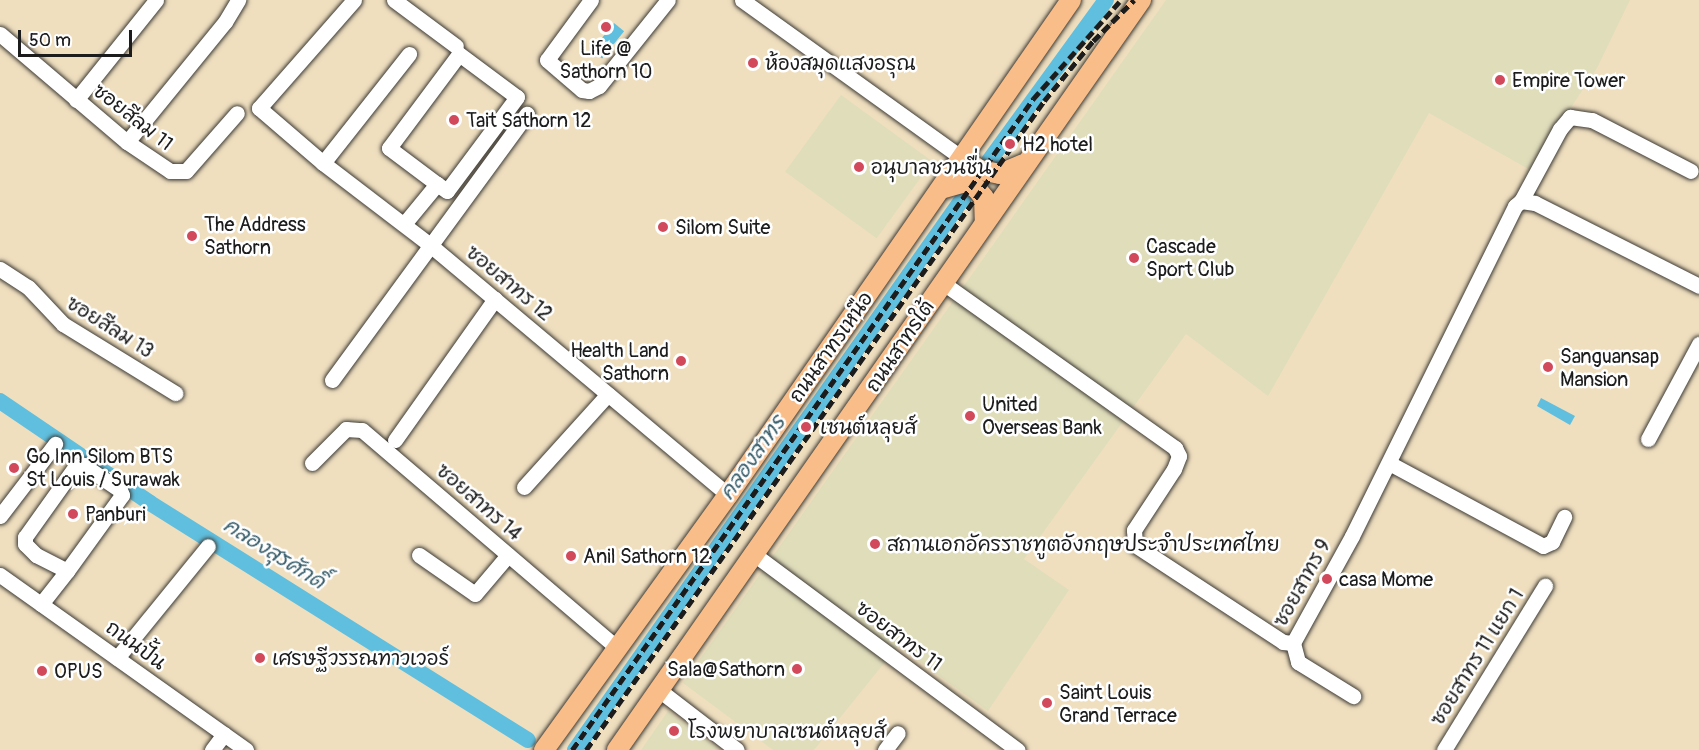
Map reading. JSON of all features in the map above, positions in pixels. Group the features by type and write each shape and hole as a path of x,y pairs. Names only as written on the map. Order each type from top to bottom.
{"main road":[{"name":"ถนนสาทรเหนือ","path":"544,750 728,495 1071,0"},
{"name":"ถนนสาทรใต้","path":"617,750 755,555 1023,164 1141,0"},
{"path":"962,158 980,170 1000,174 1023,164"},
{"path":"941,189 964,182 976,188 984,198 985,221"}],"street":[{"path":"76,100 156,0"},
{"path":"127,142 225,22 238,0"},
{"name":"ซอยสาทร 12","path":"354,0 258,108 323,163 429,244 728,495"},
{"path":"394,0 456,46"},
{"path":"591,0 547,60 582,90 589,91 599,86 668,0"},
{"path":"742,0 962,158"},
{"name":"ซอยสีลม 11","path":"0,34 127,142 179,173 186,171 237,113"},
{"path":"323,163 410,54"},
{"path":"459,54 517,97 447,191 437,184 389,148 459,54"},
{"path":"332,380 526,114"},
{"name":"ซอยสาทร 9","path":"943,283 1175,448 1179,456 1174,470 1134,530 1135,545 1283,642 1293,643 1389,463 1515,206 1521,201 1560,129 1570,117 1592,120 1691,171"},
{"path":"404,224 437,184"},
{"path":"1521,201 1535,203 1699,285"},
{"name":"ซอยสีลม 13","path":"0,269 28,287 63,324 175,393"},
{"path":"395,440 495,299"},
{"path":"1648,439 1698,346"},
{"path":"524,487 608,394"},
{"name":"ซอยสาทร 14","path":"312,463 345,429 362,430 618,649"},
{"path":"0,516 55,444"},
{"path":"1389,463 1543,546 1552,542 1564,517"},
{"path":"41,604 66,571 122,495 120,490 82,465 75,467 25,537 25,544 36,555 66,571"},
{"path":"117,658 208,546"},
{"path":"419,555 475,594 508,555"},
{"name":"ซอยสาทร 11","path":"755,555 1018,750"},
{"name":"ถนนปั้น","path":"0,575 246,750"},
{"name":"ซอยสาทร 11 แยก 1","path":"1444,750 1545,586"},
{"path":"1293,643 1298,662 1353,696"},
{"path":"659,690 737,750"},
{"path":"885,750 898,733"},
{"path":"212,750 224,734"}],"shaded area":[{"path":"1166,0 1630,0 1597,68 1530,170 1429,113 1268,396 1186,334 1024,559 1069,590 988,711 898,646 814,750 773,750 683,683"},
{"name":"อนุบาลชวนชื่น","path":"841,95 932,161 877,238 785,172"},
{"name":"โรงพยาบาลเซนต์หลุยส์","path":"668,711 720,750 641,750"}],"water":[{"path":"614,23 624,31 602,58 592,50"},
{"path":"1541,398 1575,416 1570,425 1537,406"}],"waterway":[{"name":"คลองสาทร","path":"989,161 1106,0"},
{"name":"คลองสาทร","path":"575,750 968,191"},
{"name":"คลองสุรศักดิ์","path":"0,401 150,503 528,740"}],"railway":[{"path":"572,750 1033,99 1121,0"},
{"path":"586,750 1044,101 1093,41 1134,0"}],"place":[{"name":"Life @ Sathorn 10","path":"606,27"},
{"name":"ห้องสมุดแสงอรุณ","path":"753,63"},
{"name":"Empire Tower","path":"1500,80"},
{"name":"Tait Sathorn 12","path":"454,120"},
{"name":"H2 hotel","path":"1010,144"},
{"name":"อนุบาลชวนชื่น","path":"859,167"},
{"name":"Silom Suite","path":"663,227"},
{"name":"The Address Sathorn","path":"192,236"},
{"name":"Cascade Sport Club","path":"1134,258"},
{"name":"Health Land Sathorn","path":"681,361"},
{"name":"Sanguansap Mansion","path":"1548,367"},
{"name":"United Overseas Bank","path":"970,416"},
{"name":"เซนต์หลุยส์","path":"806,427"},
{"name":"Go Inn Silom BTS St Louis / Surawak","path":"14,468"},
{"name":"Panburi","path":"73,514"},
{"name":"สถานเอกอัครราชทูตอังกฤษประจำประเทศไทย","path":"875,544"},
{"name":"Anil Sathorn 12","path":"571,556"},
{"name":"casa Mome","path":"1327,579"},
{"name":"เศรษฐีวรรณทาวเวอร์","path":"260,658"},
{"name":"Sala@Sathorn","path":"797,669"},
{"name":"OPUS","path":"42,671"},
{"name":"Saint Louis Grand Terrace","path":"1047,703"},
{"name":"โรงพยาบาลเซนต์หลุยส์","path":"674,731"}]}
